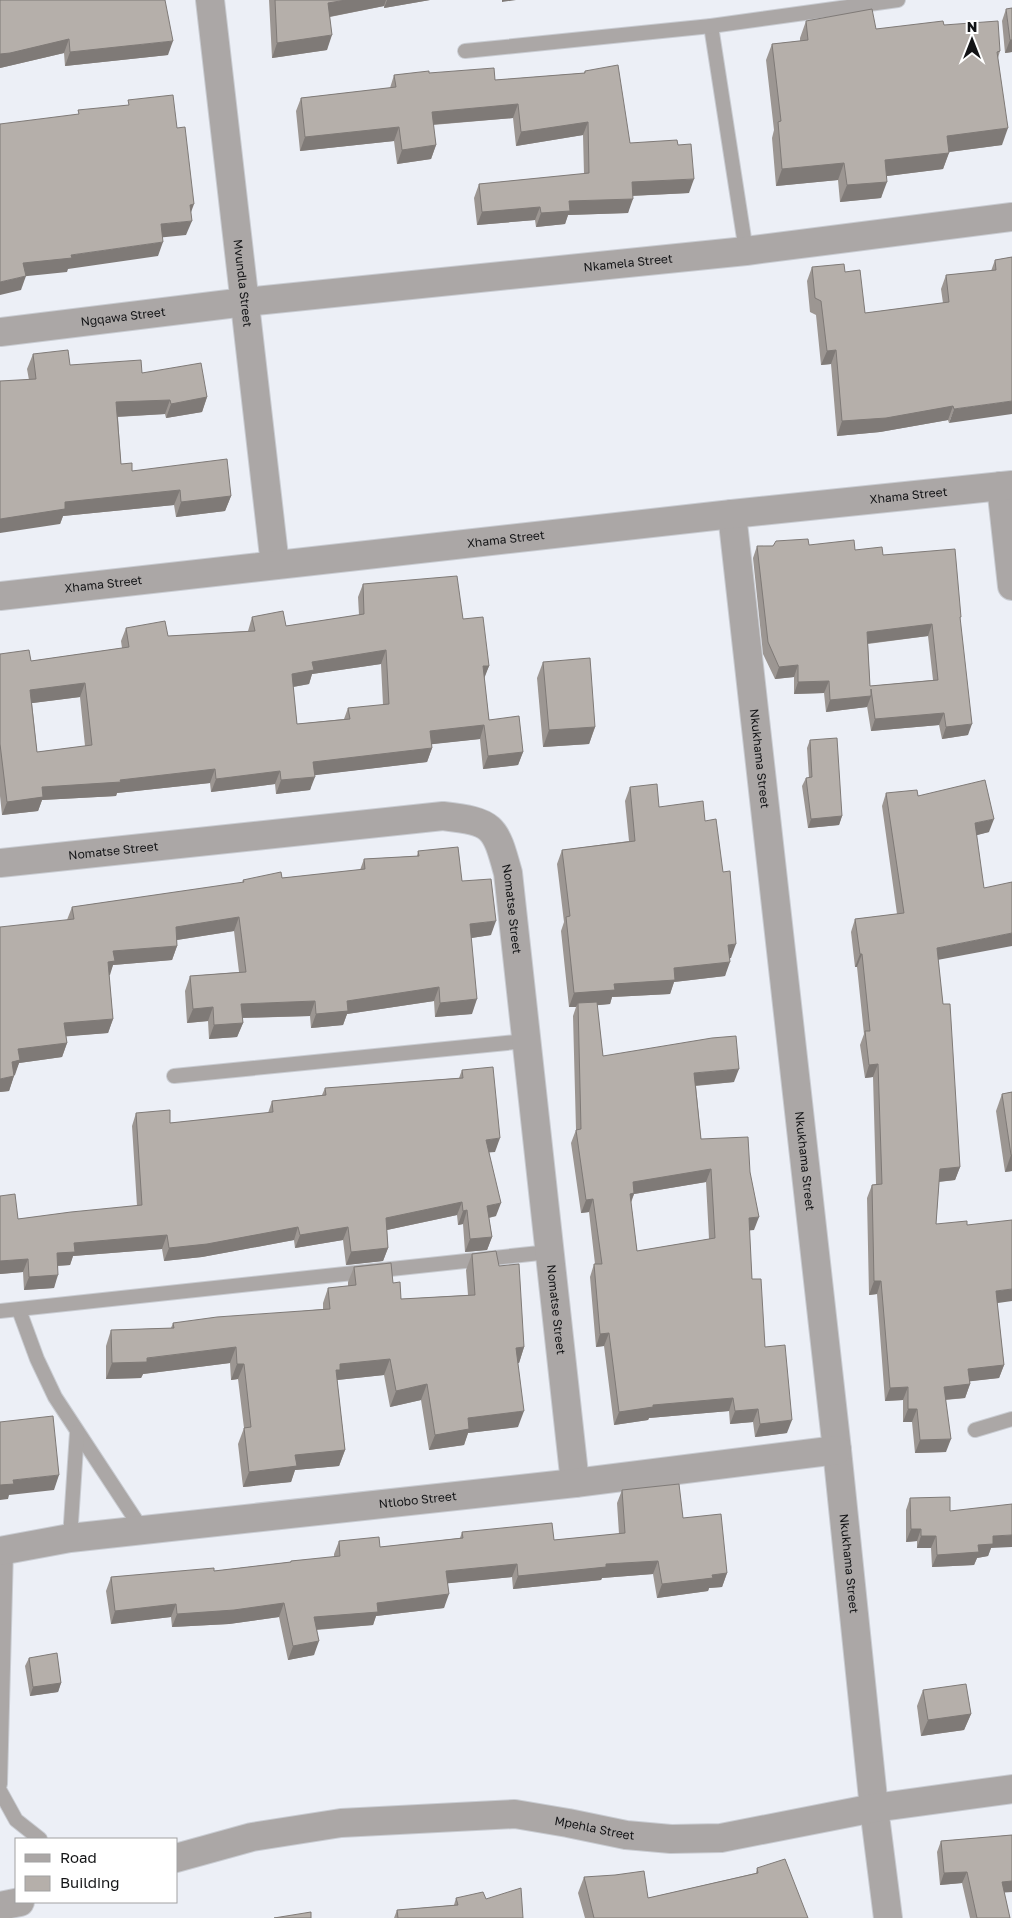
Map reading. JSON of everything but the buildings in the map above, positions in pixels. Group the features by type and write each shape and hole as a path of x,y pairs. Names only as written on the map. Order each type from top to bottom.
{"street":[{"name":"Mvundla Street","path":"210,0 275,565"},
{"name":"Nkamela Street","path":"245,302 746,251 1012,217"},
{"name":"Ngqawa Street","path":"0,332 245,302"},
{"name":"Xhama Street","path":"0,596 1006,485"},
{"path":"1006,485 1012,586"},
{"name":"Nkukhama Street","path":"732,514 837,1450 874,1808 888,1918"},
{"name":"Nomatse Street","path":"0,863 443,816 466,819 486,825 499,842 508,873 575,1483"},
{"name":"Ntlobo Street","path":"3,1550 70,1538 575,1483 837,1450"},
{"name":"Mpehla Street","path":"178,1857 252,1837 341,1823 515,1814 626,1836 671,1839 713,1838 874,1808 1012,1788"},
{"path":"0,1906 15,1903"}],"lane":[{"path":"465,51 711,26 898,0"},
{"path":"711,26 746,251"},
{"path":"174,1076 526,1041"},
{"path":"0,1311 549,1252"},
{"path":"19,1310 55,1397 144,1531"},
{"path":"975,1430 1012,1419"},
{"path":"70,1538 77,1432"},
{"path":"0,1784 3,1550"},
{"path":"0,1792 16,1820 39,1838"}]}
